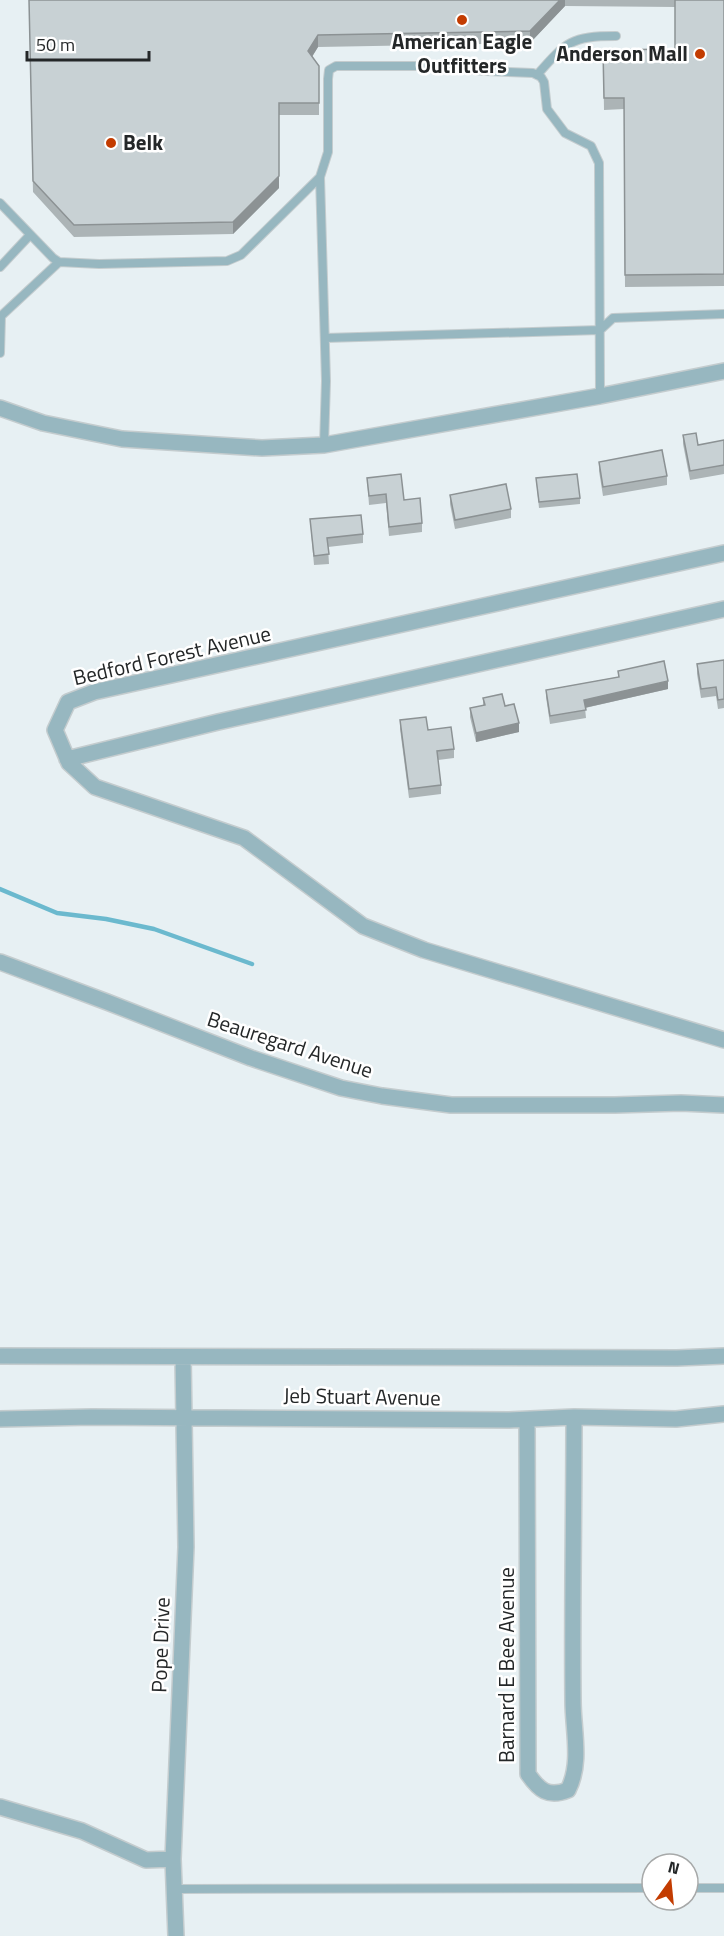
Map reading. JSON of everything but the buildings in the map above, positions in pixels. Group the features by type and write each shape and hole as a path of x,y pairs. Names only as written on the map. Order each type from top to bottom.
{"street":[{"path":"0,408 43,423 123,439 262,448 324,446 724,371"},
{"name":"Bedford Forest Avenue","path":"67,759 55,730 68,702 94,692 724,553"},
{"path":"724,609 218,722 67,759 95,787 244,838 363,926 424,950 724,1040"},
{"name":"Beauregard Avenue","path":"0,963 251,1058 341,1088 451,1105 681,1103 724,1105"},
{"name":"Jeb Stuart Avenue","path":"0,1356 724,1356"},
{"name":"Pope Drive","path":"176,1936 173,1859 186,1546 183,1357"},
{"name":"Jeb Stuart Avenue","path":"0,1419 183,1417 676,1419 724,1414"},
{"name":"Barnard E Bee Avenue","path":"527,1420 528,1774 538,1788 559,1794 568,1790 573,1780 576,1761 573,1702 574,1417"},
{"path":"0,1807 82,1831 146,1860 173,1859"}],"lane":[{"path":"537,75 557,52 570,42 590,36 616,36"},
{"path":"324,446 325,338 320,177 328,152 329,70 336,66 434,66 486,71 525,71 537,75 544,82 547,109 565,133 591,146 599,163 600,396"},
{"path":"2,209 59,262 99,264 227,261 241,255 320,177"},
{"path":"0,267 30,235"},
{"path":"0,353 1,316 59,262"},
{"path":"325,338 600,330 613,318 724,314"},
{"path":"174,1889 640,1888"},
{"path":"700,1888 724,1888"}],"waterway":[{"path":"0,889 57,913 106,919 154,929 252,964"}],"place":[{"name":"American Eagle Outfitters","path":"462,20"},
{"name":"Anderson Mall","path":"700,54"},
{"name":"Belk","path":"111,143"}]}
